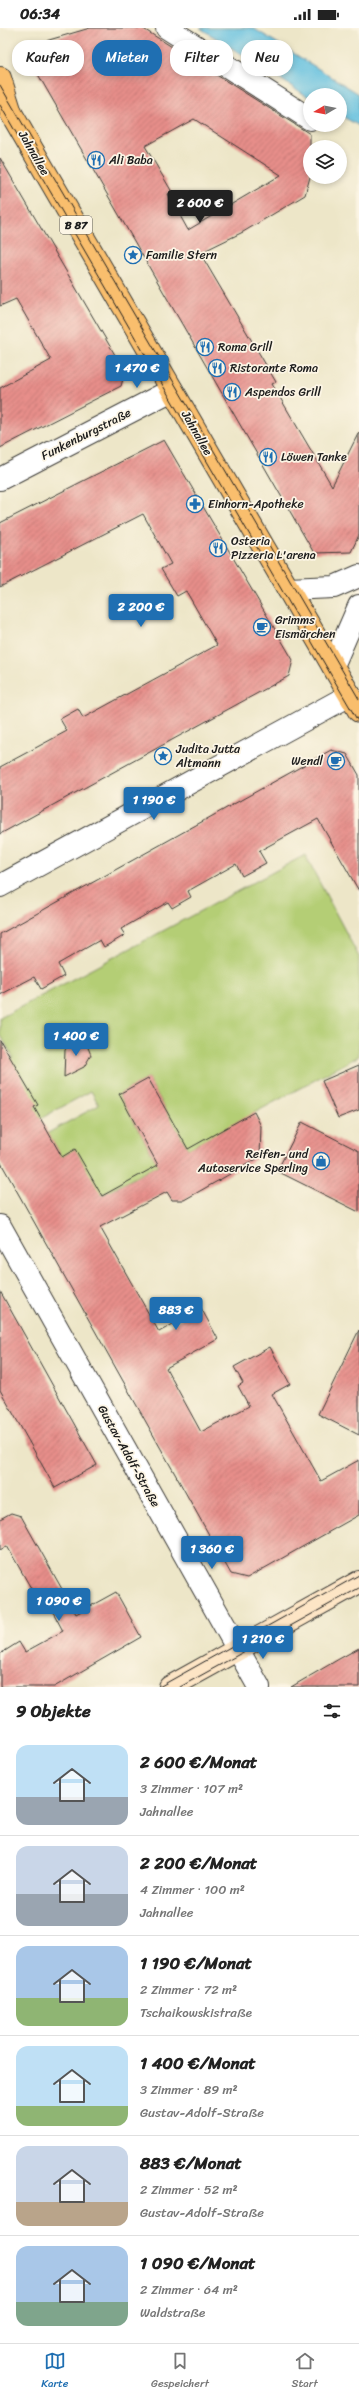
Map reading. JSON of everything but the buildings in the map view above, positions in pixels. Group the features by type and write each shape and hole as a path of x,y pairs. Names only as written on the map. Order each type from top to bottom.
{"main road":[{"name":"Jahnallee","path":"0,78 6,106 354,703"},
{"path":"170,1687 359,1582"}],"street":[{"path":"167,28 303,114"},
{"name":"Funkenburgstraße","path":"0,479 172,390"},
{"path":"288,589 334,587 359,576"},
{"path":"333,666 359,606"},
{"path":"0,886 354,703"},
{"name":"Gustav-Adolf-Straße","path":"0,1226 259,1687"}],"green space":[{"path":"305,855 359,957 359,1056 188,1149 148,1078 119,1094 158,1165 87,1203 88,1172 75,1149 62,1157 48,1133 99,1105 91,1091 40,1119 34,1107 37,1105 3,1063 13,1057 0,1034 0,1018"}],"water":[{"path":"200,28 253,28 272,40 241,40 241,54 233,49 233,40 219,40"},
{"path":"293,53 359,94 359,126 347,119 347,88 303,88 303,94 275,76 293,76"}],"tram line":[{"path":"0,85 359,699"},
{"path":"0,105 359,723"},
{"path":"159,1687 359,1575"},
{"path":"180,1687 359,1588"}],"place":[{"name":"Ali Baba","path":"96,160"},
{"name":"Familie Stern","path":"133,255"},
{"name":"Roma Grill","path":"205,347"},
{"name":"Ristorante Roma","path":"217,368"},
{"name":"Aspendos Grill","path":"232,392"},
{"name":"Löwen Tanke","path":"268,457"},
{"name":"Einhorn-Apotheke","path":"195,504"},
{"name":"Osteria Pizzeria L'arena","path":"218,548"},
{"name":"Grimms Eismärchen","path":"262,627"},
{"name":"Judita Jutta Altmann","path":"163,756"},
{"name":"Wendl","path":"336,761"},
{"name":"Reifen- und Autoservice Sperling","path":"321,1161"}]}
